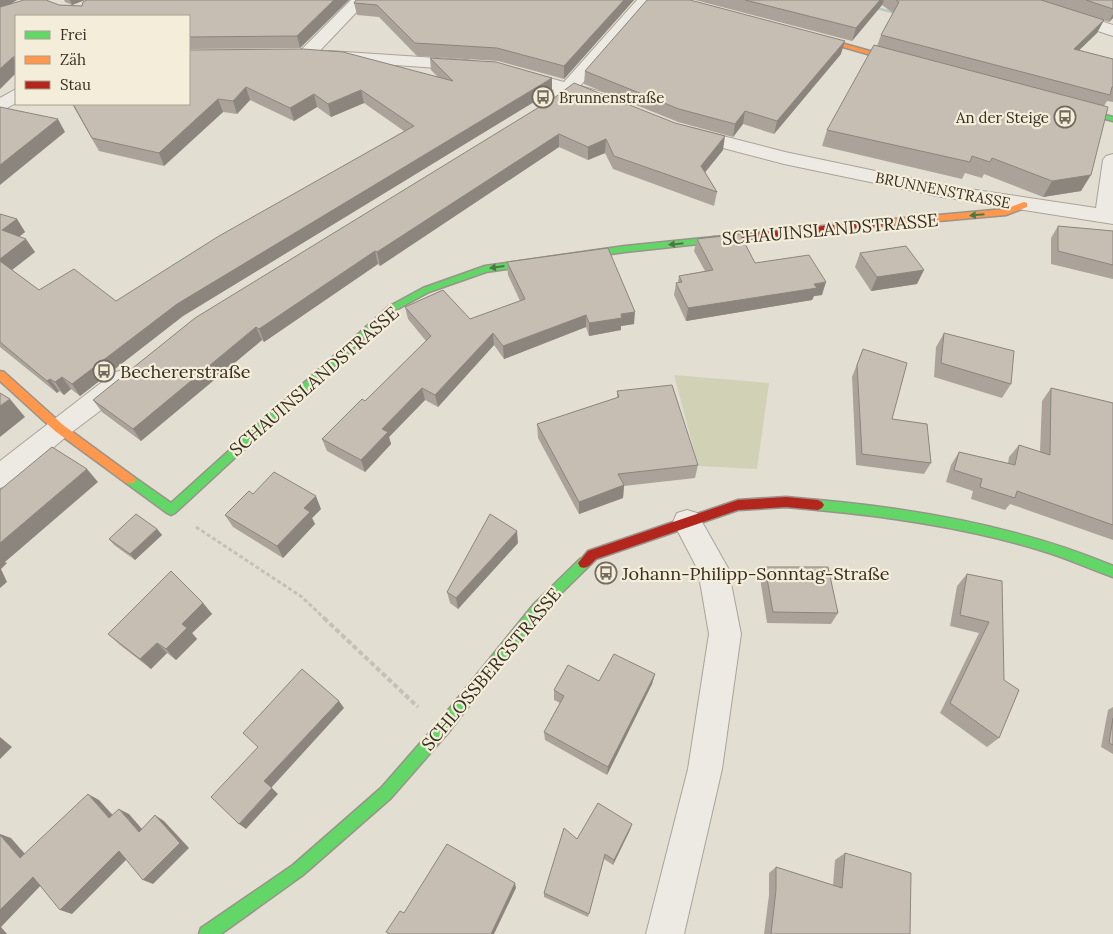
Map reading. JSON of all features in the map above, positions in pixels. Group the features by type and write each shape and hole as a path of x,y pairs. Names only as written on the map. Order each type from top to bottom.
{"street":[{"path":"306,55 360,0"},
{"path":"537,111 568,89 646,0"},
{"path":"1019,0 1113,31"},
{"path":"795,32 916,65"},
{"path":"287,54 493,68 589,93 616,104"},
{"path":"1058,104 1113,119"},
{"name":"BRUNNENSTRASSE","path":"672,127 784,158 942,191 1109,217"},
{"path":"1109,217 1113,160"},
{"name":"SCHAUINSLANDSTRASSE","path":"171,510 392,309 426,290 484,268 625,249 1006,212 1024,205"},
{"path":"0,477 59,428 139,367"},
{"path":"0,375 59,428 171,510"},
{"name":"SCHLOSSBERGSTRASSE","path":"207,934 306,863 386,793 442,729 538,608 592,555 738,505 786,502 848,507 1002,533 1094,563 1113,572"},
{"path":"665,934 704,769 725,634 713,568 687,522"}],"path":[{"path":"171,510 302,597 442,729"}],"green space":[{"path":"674,375 769,383 757,469 698,466"}],"building":[{"path":"24,0 46,0 59,5 82,6 83,2 87,0 334,0 297,36 190,37 190,15 15,15 15,57 0,69 0,7"},
{"path":"356,0 624,0 564,66 497,48 415,43 377,5 354,3"},
{"path":"647,0 690,0 845,41 777,121 745,111 735,124 679,109 585,71"},
{"path":"745,0 880,0 856,28"},
{"path":"896,0 1041,0 1104,20 1074,49 1113,59 1113,87 1110,95 881,35 899,2"},
{"path":"1086,0 1113,0 1113,9"},
{"path":"874,45 1108,107 1091,175 1052,181 992,158 990,162 972,156 970,162 827,130"},
{"path":"303,49 343,52 453,81 430,58 496,62 552,78 177,304 72,384 62,377 55,382 50,379 47,381 0,342 0,261 39,290 74,269 116,301 219,236 414,126 361,90 328,104 314,94 290,108 246,87 233,101 218,99 159,153 92,138 74,105 190,105 190,50"},
{"path":"574,83 675,123 725,136 701,166 717,192 614,156 606,139 588,147 559,134 377,252 375,251 259,329 256,327 133,429 93,400 195,318 554,98"},
{"path":"0,107 58,119 0,165"},
{"path":"0,214 17,219 2,230 26,239 0,259"},
{"path":"1058,226 1113,231 1113,265 1058,251"},
{"path":"740,234 755,263 809,255 826,282 814,284 817,288 688,308 676,283 682,282 679,276 713,270 697,239"},
{"path":"906,246 924,270 877,277 860,253"},
{"path":"608,248 635,312 621,314 622,318 589,323 586,315 503,346 493,333 435,395 422,388 382,429 388,432 361,460 322,439 362,399 365,401 431,336 405,307 443,290 470,319 525,299 507,262"},
{"path":"944,333 1014,351 1011,384 941,363"},
{"path":"863,349 907,363 892,419 927,424 931,463 862,454 857,365"},
{"path":"672,385 698,465 618,474 624,485 579,502 537,424 619,397 617,391"},
{"path":"1051,388 1113,403 1113,525 1017,491 1015,498 980,487 982,479 954,470 959,452 1015,465 1019,445 1050,455"},
{"path":"0,393 10,399 0,406"},
{"path":"52,447 87,469 0,543 0,490"},
{"path":"274,472 316,496 304,508 310,512 277,546 225,515 249,491 253,494"},
{"path":"136,514 157,529 130,554 109,539"},
{"path":"490,514 517,531 456,598 447,592"},
{"path":"765,567 828,567 838,613 773,612"},
{"path":"171,571 203,603 182,624 187,628 166,649 157,643 140,659 108,634"},
{"path":"967,574 1002,581 1004,680 1019,690 999,738 950,703 989,622 960,615"},
{"path":"614,654 655,674 608,767 544,732 564,696 554,690 568,665 599,681"},
{"path":"302,669 339,701 264,781 272,788 239,824 211,797 258,747 243,733"},
{"path":"1113,718 1113,745 1109,743"},
{"path":"88,794 109,818 119,809 139,832 155,815 180,843 143,880 119,851 60,910 33,877 0,910 0,835 20,858"},
{"path":"598,803 632,824 614,860 605,854 589,914 544,893 564,828 577,839"},
{"path":"447,844 515,883 491,934 390,934 386,932 400,911 404,913"},
{"path":"845,853 911,873 910,934 771,934 776,890 776,867 842,888"}],"waterway":[{"path":"845,0 905,15"}],"traffic: fast":[{"path":"1070,107 1113,119"},
{"path":"130,480 171,510 391,309 426,290 485,269 625,249 714,240"},
{"path":"818,505 858,509 997,534 1044,546 1113,572"},
{"path":"207,934 298,870 386,793 442,729 538,608 584,563"}],"traffic: slow":[{"path":"807,35 905,62"},
{"path":"883,223 1006,212 1024,205"},
{"path":"0,375 59,428 130,480"}],"traffic: jam":[{"path":"714,240 883,223"},
{"path":"584,563 592,555 738,505 786,502 818,505"}],"place":[{"name":"Brunnenstraße","path":"543,97"},
{"name":"An der Steige","path":"1065,117"},
{"name":"Bechererstraße","path":"104,371"},
{"name":"Johann-Philipp-Sonntag-Straße","path":"606,573"}]}
